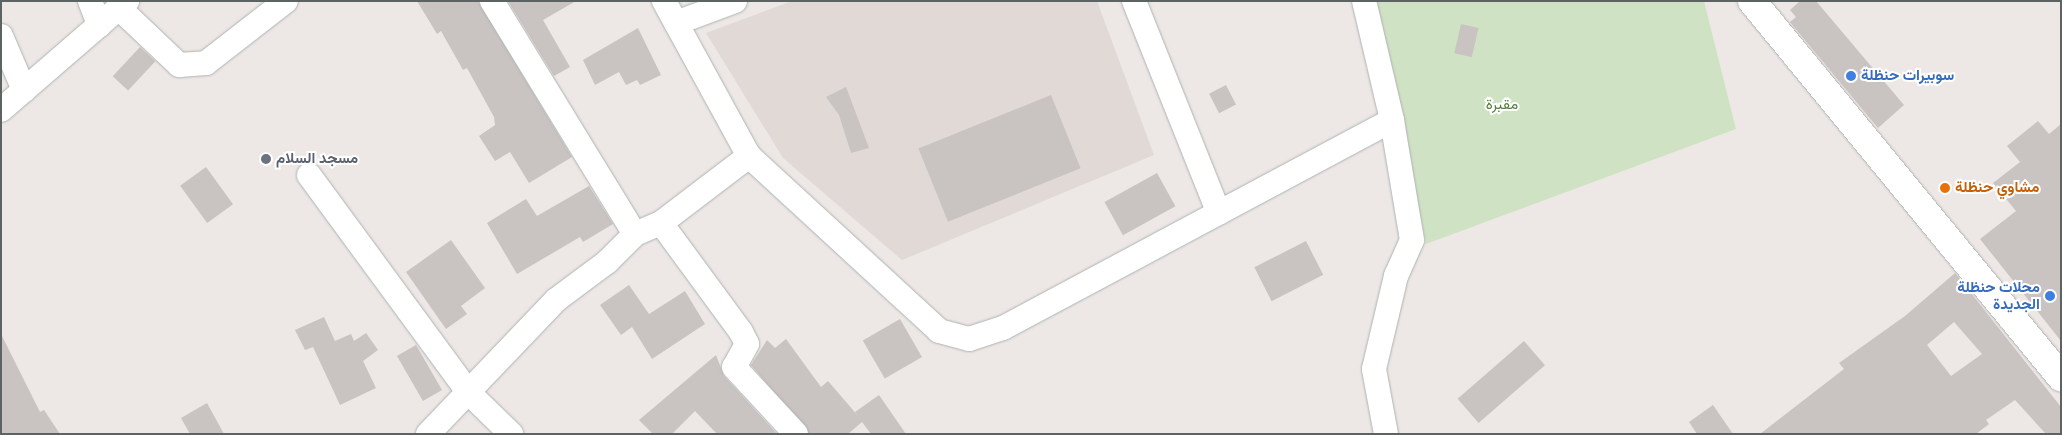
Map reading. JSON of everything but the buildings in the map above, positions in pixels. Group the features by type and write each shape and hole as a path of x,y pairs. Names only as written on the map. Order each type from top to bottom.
{"street":[{"path":"90,1 99,25"},
{"path":"1,110 123,5 179,65 206,63 286,1"},
{"path":"492,1 635,234"},
{"path":"664,1 749,156 939,331 969,338 1003,328 1392,120"},
{"path":"676,23 736,1"},
{"path":"1134,1 1219,212"},
{"path":"1364,1 1392,120 1412,240 1396,276 1374,369 1386,434"},
{"path":"1752,1 2061,377"},
{"path":"1,36 24,90"},
{"path":"1,70 24,90"},
{"path":"428,434 556,300 607,262 635,234 662,223 749,156"},
{"path":"309,175 469,393 511,434"},
{"path":"662,223 741,332 747,344 734,367 796,434"}],"shaded area":[{"path":"792,1 1097,1 1154,155 902,260 783,158 706,33"}],"green space":[{"name":"مقبرة","path":"1374,1 1704,1 1736,129 1426,244"}],"place":[{"name":"سوبيرات حنظلة","path":"1851,76"},
{"name":"مسجد السلام","path":"266,159"},
{"name":"مشاوي حنظلة","path":"1945,188"},
{"name":"محلات حنظلة الجديدة","path":"2050,296"}]}
